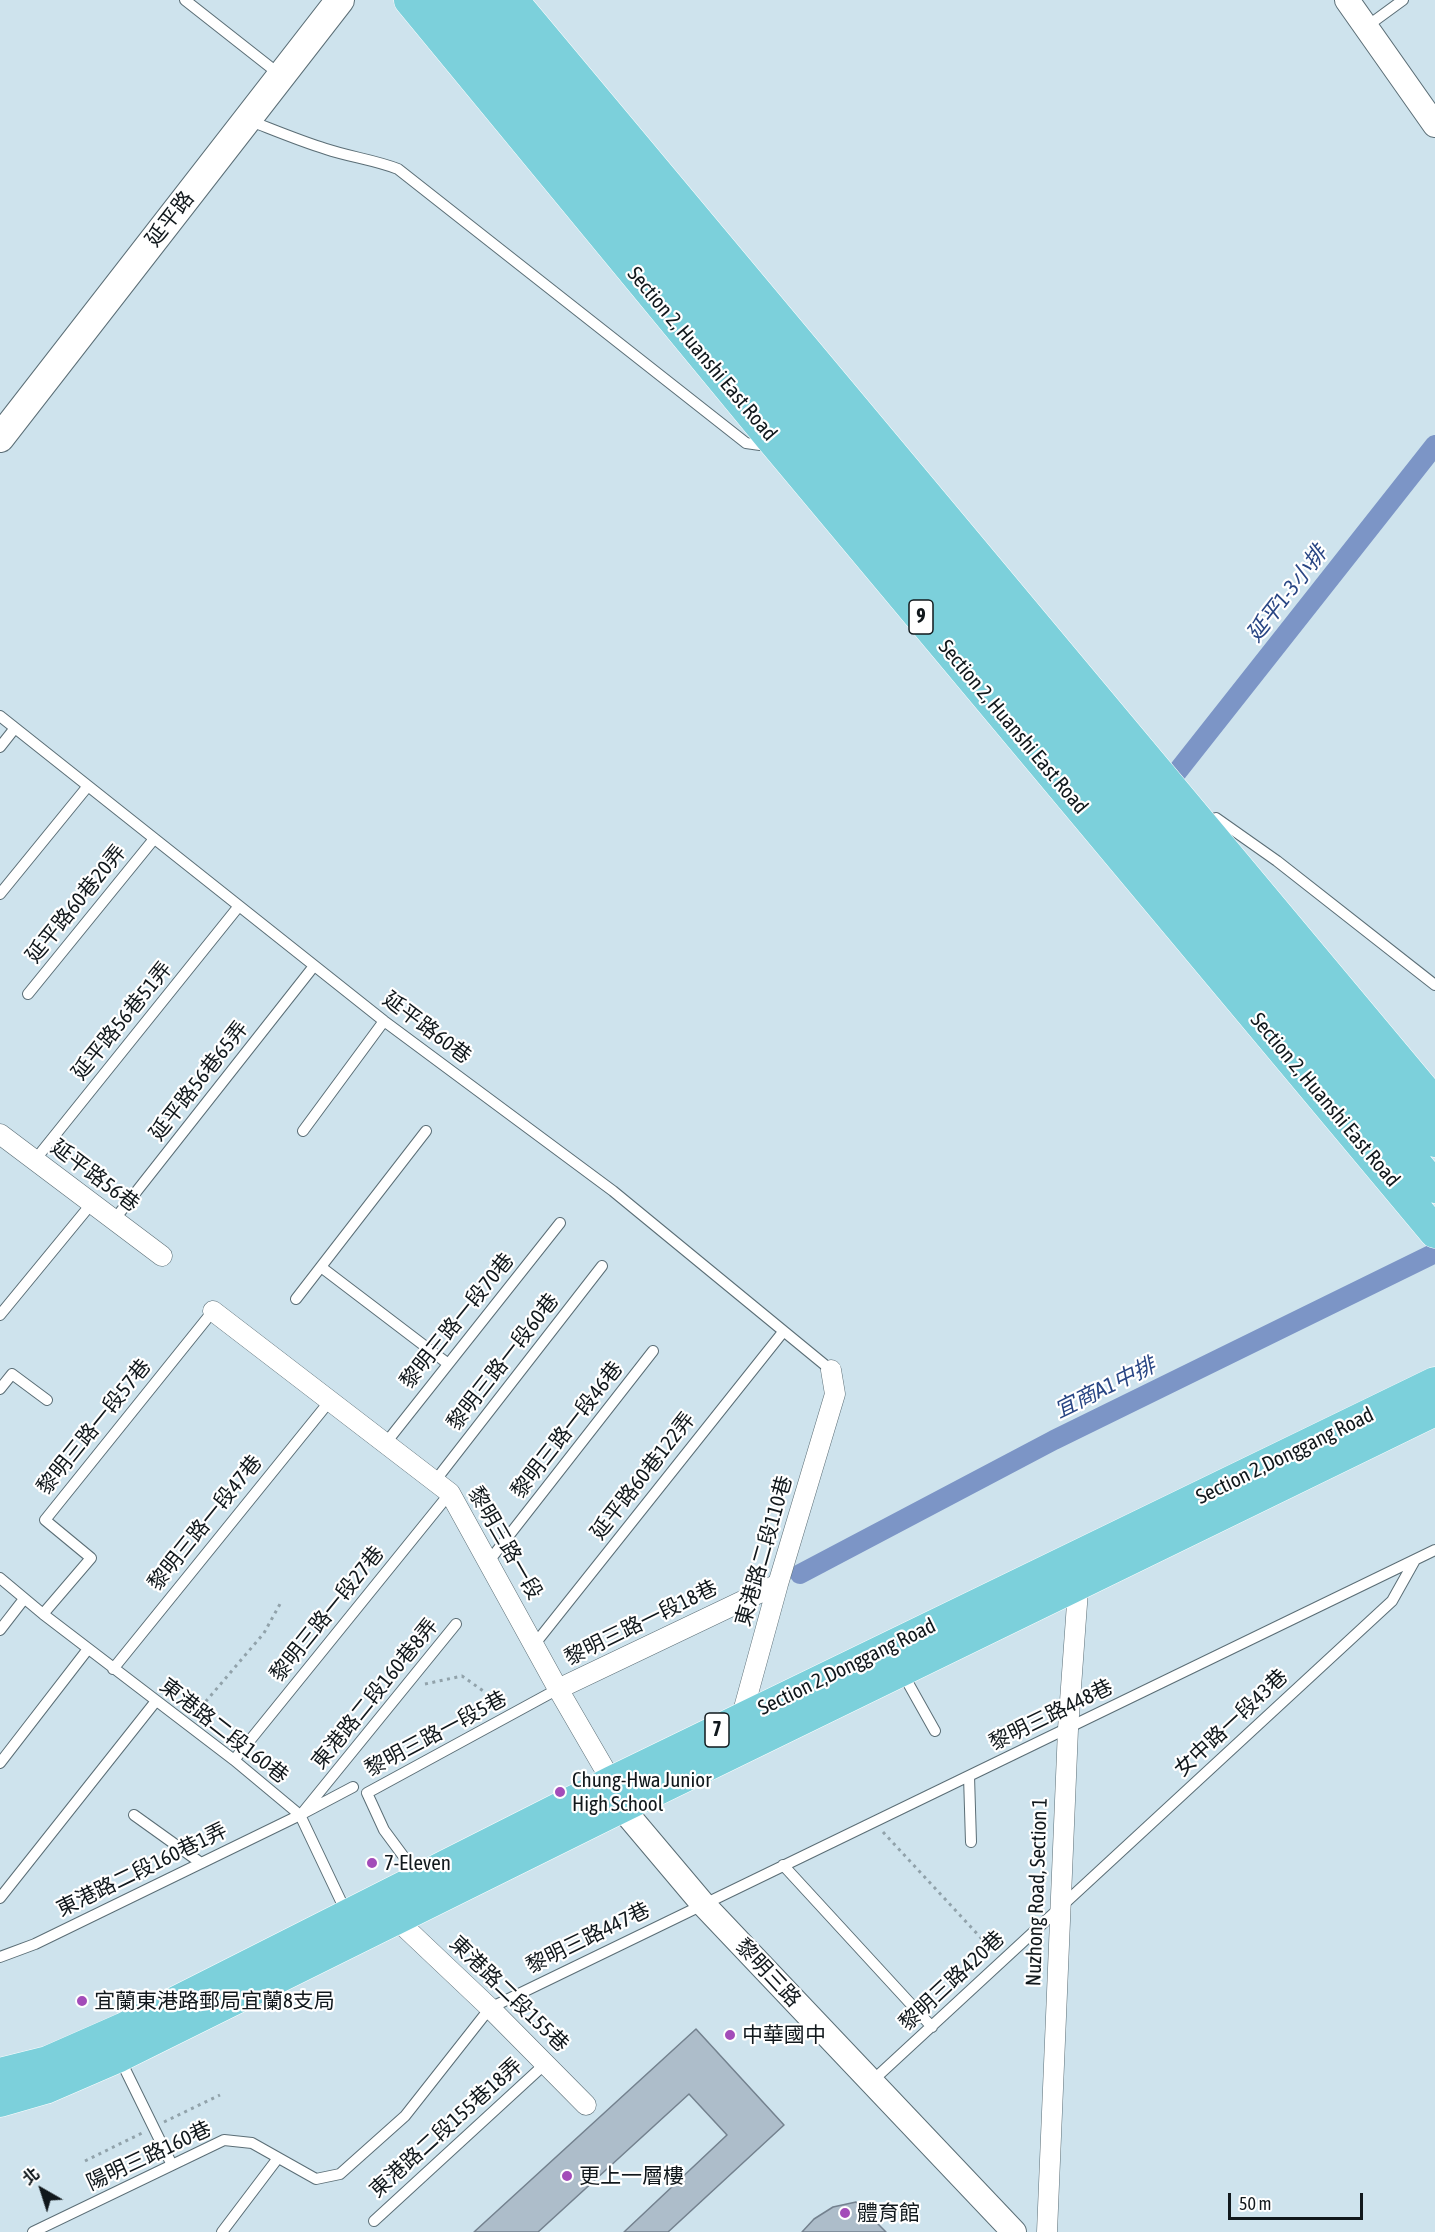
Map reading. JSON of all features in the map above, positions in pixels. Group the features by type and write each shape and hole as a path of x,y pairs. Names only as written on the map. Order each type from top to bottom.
{"main road":[{"name":"延平路","path":"0,438 340,0"},
{"name":"Section 2, Huanshi East Road","path":"410,0 804,412"},
{"name":"Section 2, Huanshi East Road","path":"441,0 804,412 1172,852 1435,1187"},
{"name":"Section 2, Huanshi East Road","path":"478,0 804,412 1172,852 1435,1141"},
{"name":"Section 2, Huanshi East Road","path":"512,0 804,412"},
{"name":"Section 2, Huanshi East Road","path":"1172,852 1435,1104"},
{"name":"Section 2, Huanshi East Road","path":"1172,852 1435,1232"},
{"name":"Section 2,Donggang Road","path":"0,2101 45,2088 119,2056 372,1917 747,1731 1082,1554 1435,1383"},
{"name":"Section 2,Donggang Road","path":"747,1731 901,1671 1435,1410"},
{"name":"Section 2,Donggang Road","path":"0,2074 48,2062 372,1917 420,1879 617,1794"}],"street":[{"path":"1347,0 1435,125"},
{"name":"延平路56巷","path":"0,1134 162,1256"},
{"name":"黎明三路一段","path":"213,1311 442,1487 489,1560 617,1794"},
{"name":"東港路二段110巷","path":"747,1731 778,1584 835,1394 831,1370"},
{"name":"Nuzhong Road, Section 1","path":"1047,2232 1068,1729 1082,1554"},
{"name":"黎明三路一段18巷","path":"558,1689 778,1584"},
{"name":"黎明三路","path":"617,1794 702,1903 870,2083 1014,2232"},
{"name":"東港路二段155巷","path":"372,1917 490,2008 586,2105"},
{"path":"0,2118 45,2088"}],"lane":[{"path":"185,0 282,76"},
{"path":"1366,27 1403,0"},
{"path":"248,119 324,149 363,160 380,162 398,169 746,443 760,445 804,412"},
{"name":"延平路60巷","path":"0,716 384,1021 614,1191 831,1370"},
{"path":"0,747 15,728"},
{"path":"0,894 88,786"},
{"path":"1172,852 1216,818 1277,861 1435,985"},
{"name":"延平路60巷20弄","path":"28,994 154,839"},
{"name":"延平路56巷51弄","path":"35,1160 239,906"},
{"name":"延平路56巷65弄","path":"114,1220 314,966"},
{"path":"303,1131 384,1021"},
{"path":"296,1299 426,1131"},
{"path":"0,1316 92,1203"},
{"name":"黎明三路一段70巷","path":"385,1444 560,1223"},
{"name":"黎明三路一段60巷","path":"442,1487 602,1266"},
{"path":"321,1267 447,1364"},
{"name":"黎明三路一段57巷","path":"43,1614 91,1558 45,1520 213,1311"},
{"name":"延平路60巷122弄","path":"534,1645 783,1332"},
{"name":"黎明三路一段46巷","path":"489,1560 653,1351"},
{"path":"0,1389 12,1374 47,1400"},
{"name":"黎明三路一段47巷","path":"113,1668 329,1402"},
{"name":"黎明三路一段27巷","path":"234,1760 442,1487"},
{"name":"黎明三路448巷","path":"702,1903 1068,1729 1435,1550"},
{"name":"女中路一段43巷","path":"1060,1907 1392,1601 1415,1559"},
{"name":"東港路二段160巷","path":"0,1578 43,1614 234,1760 300,1815 372,1917"},
{"path":"0,1630 24,1599"},
{"name":"東港路二段160巷8弄","path":"300,1815 456,1624"},
{"path":"0,1762 88,1649"},
{"path":"901,1671 935,1731"},
{"name":"黎明三路一段5巷","path":"420,1879 384,1830 367,1793 558,1689"},
{"path":"0,1898 156,1701"},
{"path":"969,1776 971,1842"},
{"name":"東港路二段160巷1弄","path":"0,1957 35,1944 353,1787"},
{"path":"134,1815 201,1863"},
{"path":"783,1865 932,2026"},
{"path":"372,1917 420,1879"},
{"name":"黎明三路447巷","path":"490,2008 702,1903"},
{"name":"黎明三路420巷","path":"870,2083 1060,1907"},
{"name":"陽明三路160巷","path":"33,2232 224,2140 252,2143 316,2179 340,2174 405,2116 490,2008"},
{"path":"119,2056 172,2165"},
{"name":"東港路二段155巷18弄","path":"374,2221 545,2064"},
{"path":"222,2232 278,2158"}],"path":[{"path":"187,1724 264,1633 280,1604"},
{"path":"405,1688 462,1676 515,1714"},
{"path":"873,1821 1002,1961"}],"building":[{"path":"696,2029 784,2125 668,2232 624,2232 727,2135 689,2094 538,2232 474,2232"},
{"name":"體育館","path":"856,2202 886,2232 802,2232 814,2219 833,2207"}],"waterway":[{"name":"延平1-3小排","path":"1177,772 1435,445"},
{"name":"宜商A1中排","path":"800,1574 1054,1440 1435,1253"}],"place":[{"name":"Chung-Hwa Junior High School","path":"560,1792"},
{"name":"7-Eleven","path":"372,1863"},
{"name":"宜蘭東港路郵局宜蘭8支局","path":"82,2001"},
{"name":"中華國中","path":"730,2035"},
{"name":"更上一層樓","path":"567,2176"},
{"name":"體育館","path":"845,2213"}]}
